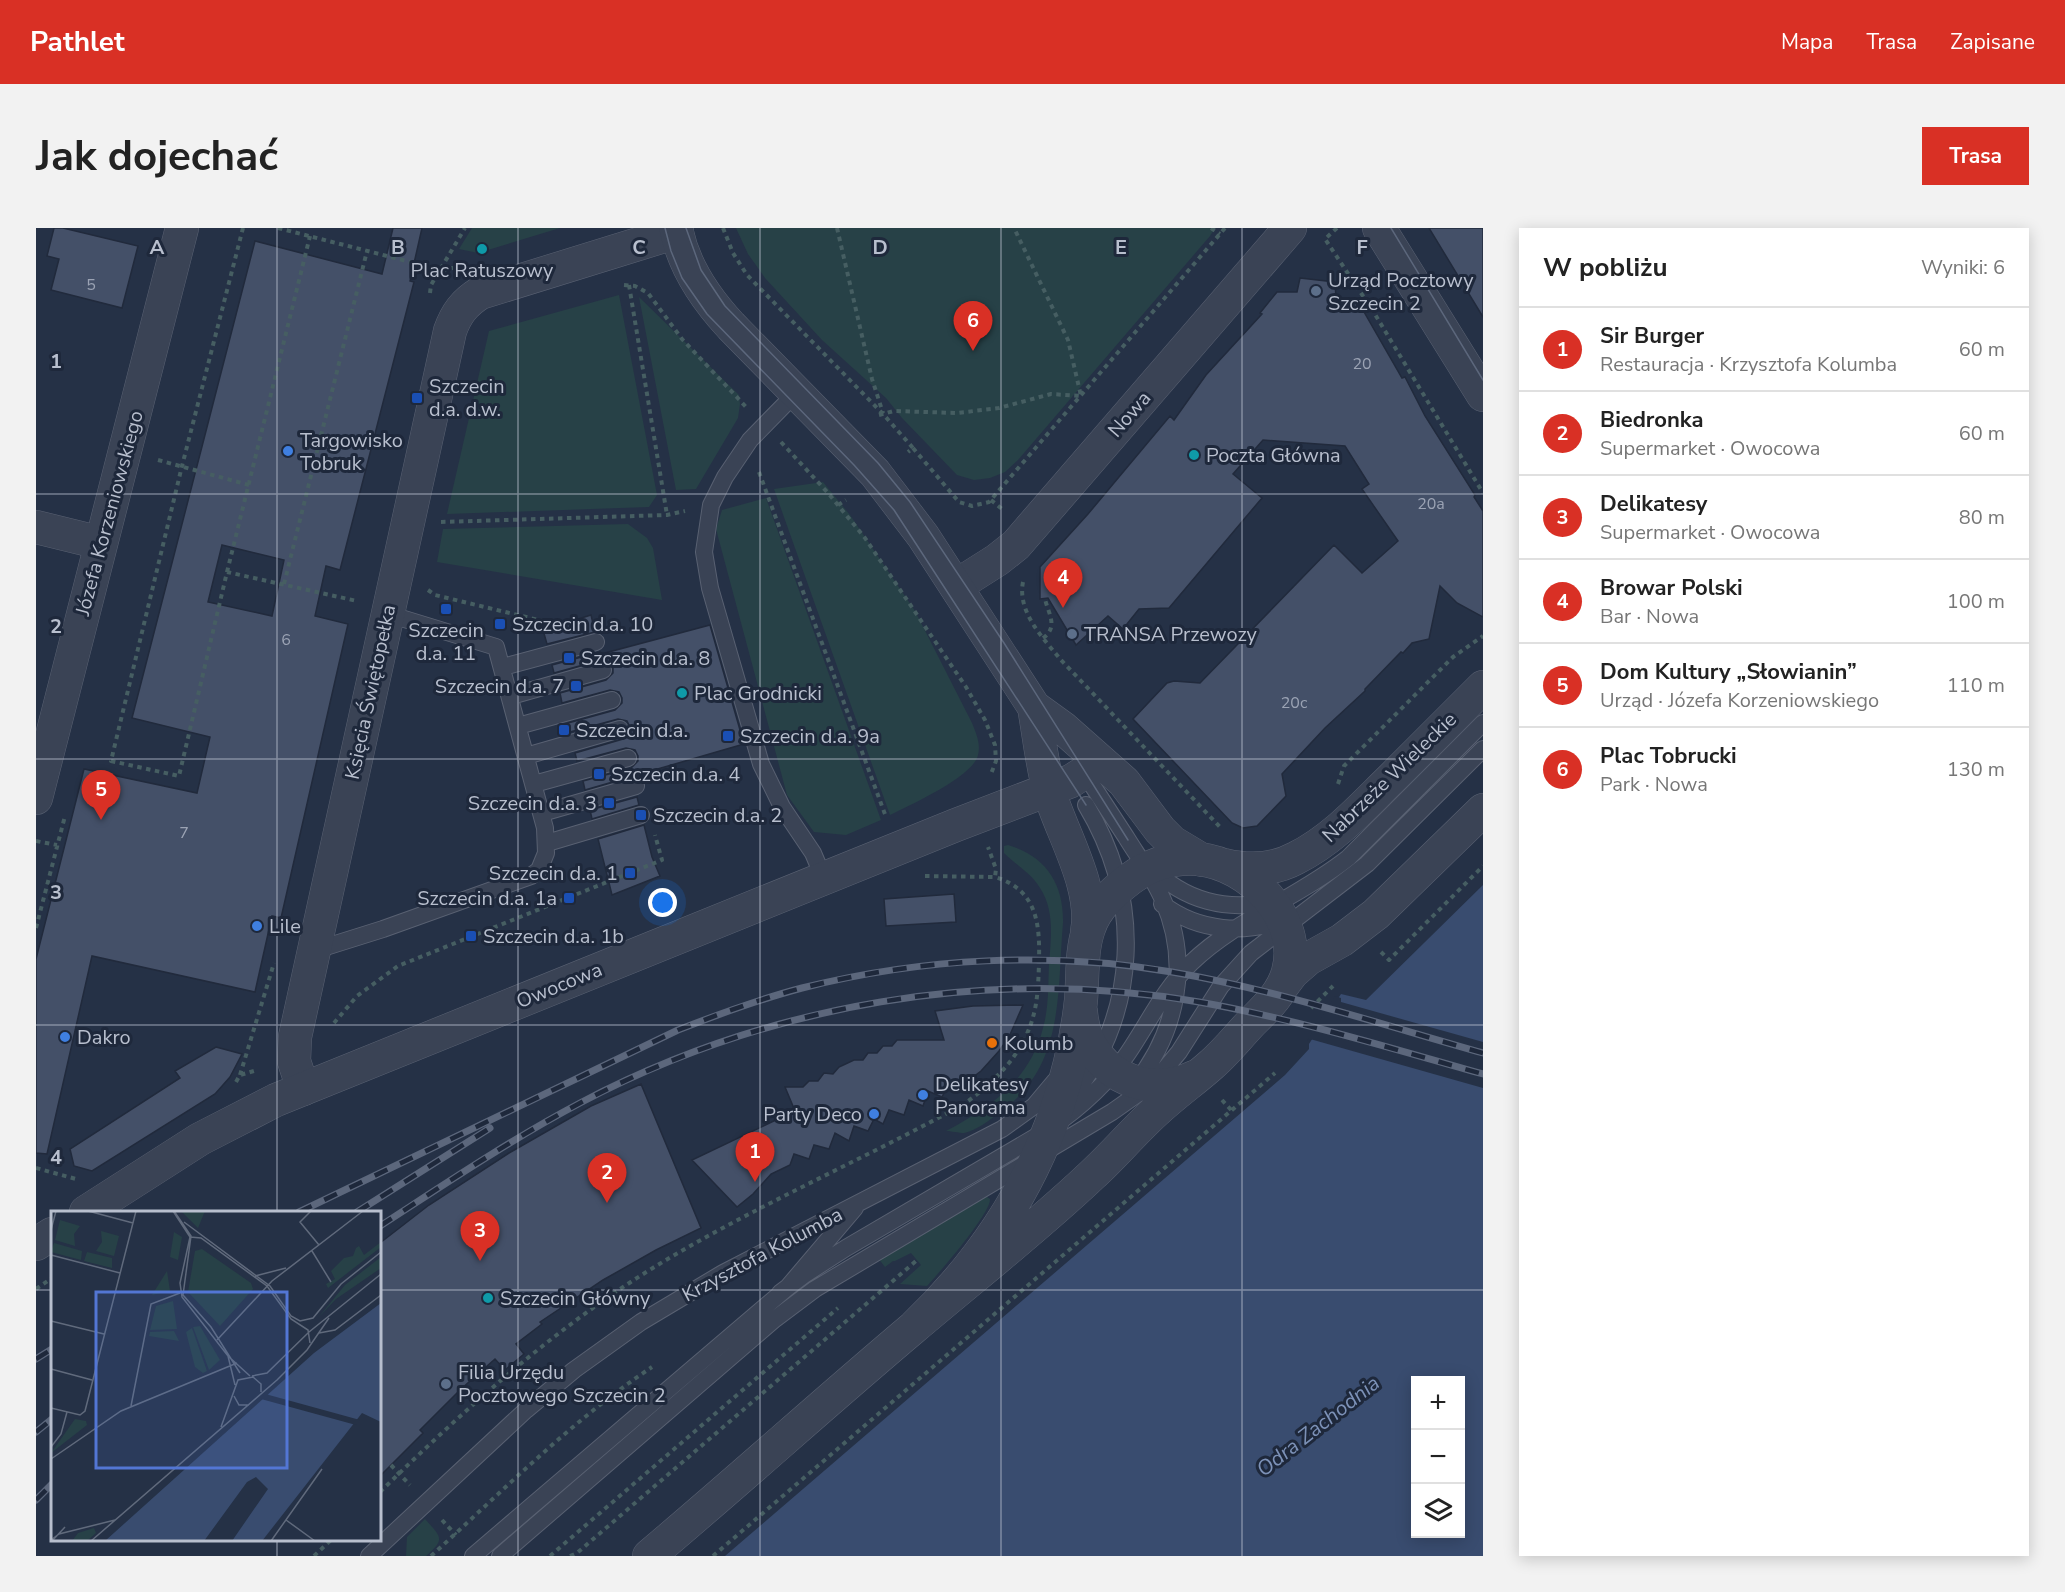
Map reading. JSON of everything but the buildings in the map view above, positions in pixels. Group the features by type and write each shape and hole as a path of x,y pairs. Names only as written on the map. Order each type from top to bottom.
{"street":[{"name":"Józefa Korzeniowskiego","path":"36,798 182,228"},
{"name":"Nowa","path":"956,586 1012,549 1290,228"},
{"path":"1379,228 1483,395"},
{"path":"676,230 690,270 711,303 893,494 956,586 1078,782 1088,932"},
{"name":"Księcia Świętopełka","path":"303,1089 294,1061 295,1037 313,951 374,608 407,526 454,318 469,300 492,288 676,230"},
{"path":"36,527 101,543"},
{"name":"Nabrzeże Wieleckie","path":"1216,852 1246,869 1266,868 1296,858 1314,847 1352,818 1483,687"},
{"path":"1040,718 1078,782"},
{"path":"1078,782 1124,782 1166,836 1180,848 1216,852 1279,914"},
{"name":"Owocowa","path":"88,1211 229,1123 303,1089 966,822 1078,782"},
{"path":"1283,985 1292,973 1308,959 1342,940 1376,914 1483,810"},
{"path":"1138,875 1180,859 1216,852"},
{"name":"Krzysztofa Kolumba","path":"1114,1068 1081,999 1088,932 1103,903 1138,875"},
{"name":"Krzysztofa Kolumba","path":"649,1556 1070,1195 1152,1115 1213,1063 1273,1001 1283,985 1289,971 1291,955 1279,914"},
{"name":"Krzysztofa Kolumba","path":"915,1326 953,1287 989,1242 1054,1134 1066,1080 1114,1068 1171,1085 1197,1075"},
{"path":"36,1244 51,1235"}],"lane":[{"path":"796,393 764,424 737,458 711,505 705,536 705,568 753,743 761,764 782,807 813,853 824,879"},
{"path":"313,951 383,929 531,876 544,862 547,843 542,813 496,647 374,608"},
{"path":"502,667 596,642"},
{"path":"510,696 603,670"},
{"path":"518,726 612,700"},
{"path":"1078,782 1138,875 1166,907 1204,925 1236,929 1265,926 1314,882 1355,852 1483,723"},
{"path":"526,756 620,729"},
{"path":"1114,1068 1179,1052 1228,977 1251,953 1279,914 1330,893 1375,857 1483,748"},
{"path":"534,784 628,758"},
{"path":"473,1556 780,1293 804,1275 1025,1142 1054,1134 1104,1114 1114,1068 1112,1024 1124,977 1126,920 1138,875 1128,840 1078,782"},
{"path":"542,813 636,786"},
{"path":"547,843 641,816"},
{"path":"1138,875 1203,900 1279,914"},
{"path":"1114,1068 1156,1054 1166,1032 1175,1004 1178,977 1176,947 1166,907"},
{"path":"500,1556 757,1335 808,1294 1054,1134 1088,1100 1134,1044 1156,1005 1178,977 1208,949 1236,929"},
{"name":"Krzysztofa Kolumba","path":"369,1556 526,1410 603,1349 700,1285 1002,1130 1025,1114 1043,1097 1067,1060 1114,1068"},
{"path":"780,1293 865,1199"}],"path":[{"path":"243,228 182,466 111,760 179,776 310,236"},
{"path":"278,228 418,264 439,272"},
{"path":"723,228 738,262 760,289 913,448 958,502 967,506 982,505 991,500 1225,228"},
{"path":"837,228 881,414"},
{"path":"1014,228 1068,340 1081,396"},
{"path":"1211,228 1220,234"},
{"path":"1337,228 1325,238 1373,311 1483,493"},
{"path":"284,584 367,251"},
{"path":"618,285 629,285 648,293 682,339 764,424 865,538 966,687 989,728 995,745 996,760"},
{"path":"629,285 667,515"},
{"path":"760,289 765,300"},
{"path":"881,414 894,411 957,413 999,408 1051,394 1081,396"},
{"path":"908,452 913,448"},
{"path":"160,460 249,485"},
{"path":"756,463 888,823"},
{"path":"838,505 846,500"},
{"path":"407,526 436,522 667,515 711,505"},
{"path":"227,572 284,584 374,608"},
{"path":"1024,579 1023,604 1043,638 1216,852"},
{"path":"1043,638 1049,634 1052,626 1045,598"},
{"path":"1335,791 1344,766 1453,657 1483,636"},
{"path":"381,1491 541,1347 621,1289 666,1260 745,1216 964,1104 995,1078 1018,1051 1035,1014 1038,995 1039,936 1034,910 1023,894 1012,883 995,877 996,869 985,840"},
{"path":"36,841 57,845"},
{"path":"1376,947 1389,960 1483,866"},
{"path":"713,1556 1275,1073"},
{"path":"1221,1098 1232,1111"},
{"path":"1134,1185 1138,1191"},
{"path":"570,1556 577,1555 916,1261"},
{"path":"36,1289 51,1279"},
{"path":"550,1556 847,1300"},
{"path":"431,1556 526,1468 619,1389 656,1364"},
{"path":"391,1464 399,1473"},
{"path":"441,1519 462,1542"},
{"path":"314,1556 329,1541"}],"green space":[{"path":"472,228 560,228 478,253 459,249"},
{"path":"736,228 1215,228 1018,460 1005,472 990,478 974,480 957,475 886,398 822,340 765,278 748,254"},
{"path":"619,295 657,495 649,507 447,514 489,331"},
{"path":"639,297 739,395 738,418 696,489 676,490"},
{"path":"823,482 850,515 915,611 972,723 978,743 978,755 965,772 940,790 890,815 774,489"},
{"path":"766,498 881,820 846,835 814,832 787,795 716,529 722,510"},
{"path":"628,524 647,538 653,548 662,600 437,562 443,529"},
{"path":"1008,845 1033,856 1042,864 1056,884 1060,896 1063,923 1058,1001 1054,1026 1047,1051 1036,1073 1021,1094 973,1130 964,1133 946,1131 993,1102 1018,1077 1029,1063 1045,1020 1051,935 1050,915 1045,897 1036,883 1028,873 1004,853 1004,846"},
{"path":"982,1198 990,1199 982,1217 927,1286 900,1284 921,1265 911,1253 885,1267 878,1258"},
{"path":"425,1519 438,1534 437,1546 426,1556 406,1556 407,1537"}],"water":[{"name":"Odra Zachodnia","path":"1483,885 1483,1556 725,1556 1285,1075 1309,1049 1309,1044 1341,994 1366,1000"}],"pier":[{"path":"1335,996 1341,998 1341,1002 1483,1042 1483,1088 1310,1039 1309,1042 1307,1041"}],"tram line":[{"path":"665,228 682,278 707,314 854,465 894,510 1086,805"},
{"path":"686,228 701,270 725,306 878,463 910,502 1004,643 1128,840"},
{"path":"1391,228 1483,380"}],"railway":[{"path":"301,1211 678,1030 786,992 893,970 986,961 1080,961 1126,965 1250,988 1483,1053"},
{"path":"381,1225 528,1132 580,1103 652,1069 726,1040 803,1018 881,1002 960,992 1040,989 1120,992 1199,1002 1271,1017 1483,1074"},
{"path":"359,1211 490,1128"},
{"path":"36,1359 51,1350"},
{"path":"36,1432 51,1420"},
{"path":"36,1500 51,1485"}],"place":[{"name":"Plac Ratuszowy","path":"482,249"},
{"name":"Urząd Pocztowy Szczecin 2","path":"1316,291"},
{"name":"Plac Tobrucki","path":"973,351"},
{"name":"Szczecin d.a. d.w.","path":"417,398"},
{"name":"Targowisko Tobruk","path":"288,451"},
{"name":"Poczta Główna","path":"1194,455"},
{"name":"Browar Polski","path":"1063,608"},
{"name":"Szczecin d.a. 11","path":"446,609"},
{"name":"Szczecin d.a. 10","path":"500,624"},
{"name":"TRANSA Przewozy","path":"1072,634"},
{"name":"Szczecin d.a. 8","path":"569,658"},
{"name":"Szczecin d.a. 7","path":"576,686"},
{"name":"Plac Grodnicki","path":"682,693"},
{"name":"Szczecin d.a.","path":"564,730"},
{"name":"Szczecin d.a. 9a","path":"728,736"},
{"name":"Szczecin d.a. 4","path":"599,774"},
{"name":"Szczecin d.a. 3","path":"609,803"},
{"name":"Szczecin d.a. 2","path":"641,815"},
{"name":"Dom Kultury „Słowianin”","path":"101,820"},
{"name":"Szczecin d.a. 1","path":"630,873"},
{"name":"Szczecin d.a. 1a","path":"569,898"},
{"name":"Lile","path":"257,926"},
{"name":"Szczecin d.a. 1b","path":"471,936"},
{"name":"Dakro","path":"65,1037"},
{"name":"Kolumb","path":"992,1043"},
{"name":"Delikatesy Panorama","path":"923,1095"},
{"name":"Party Deco","path":"874,1114"},
{"name":"Sir Burger","path":"755,1182"},
{"name":"Biedronka","path":"607,1203"},
{"name":"Delikatesy","path":"480,1261"},
{"name":"Szczecin Główny","path":"488,1298"},
{"name":"Filia Urzędu Pocztowego Szczecin 2","path":"446,1384"}]}
